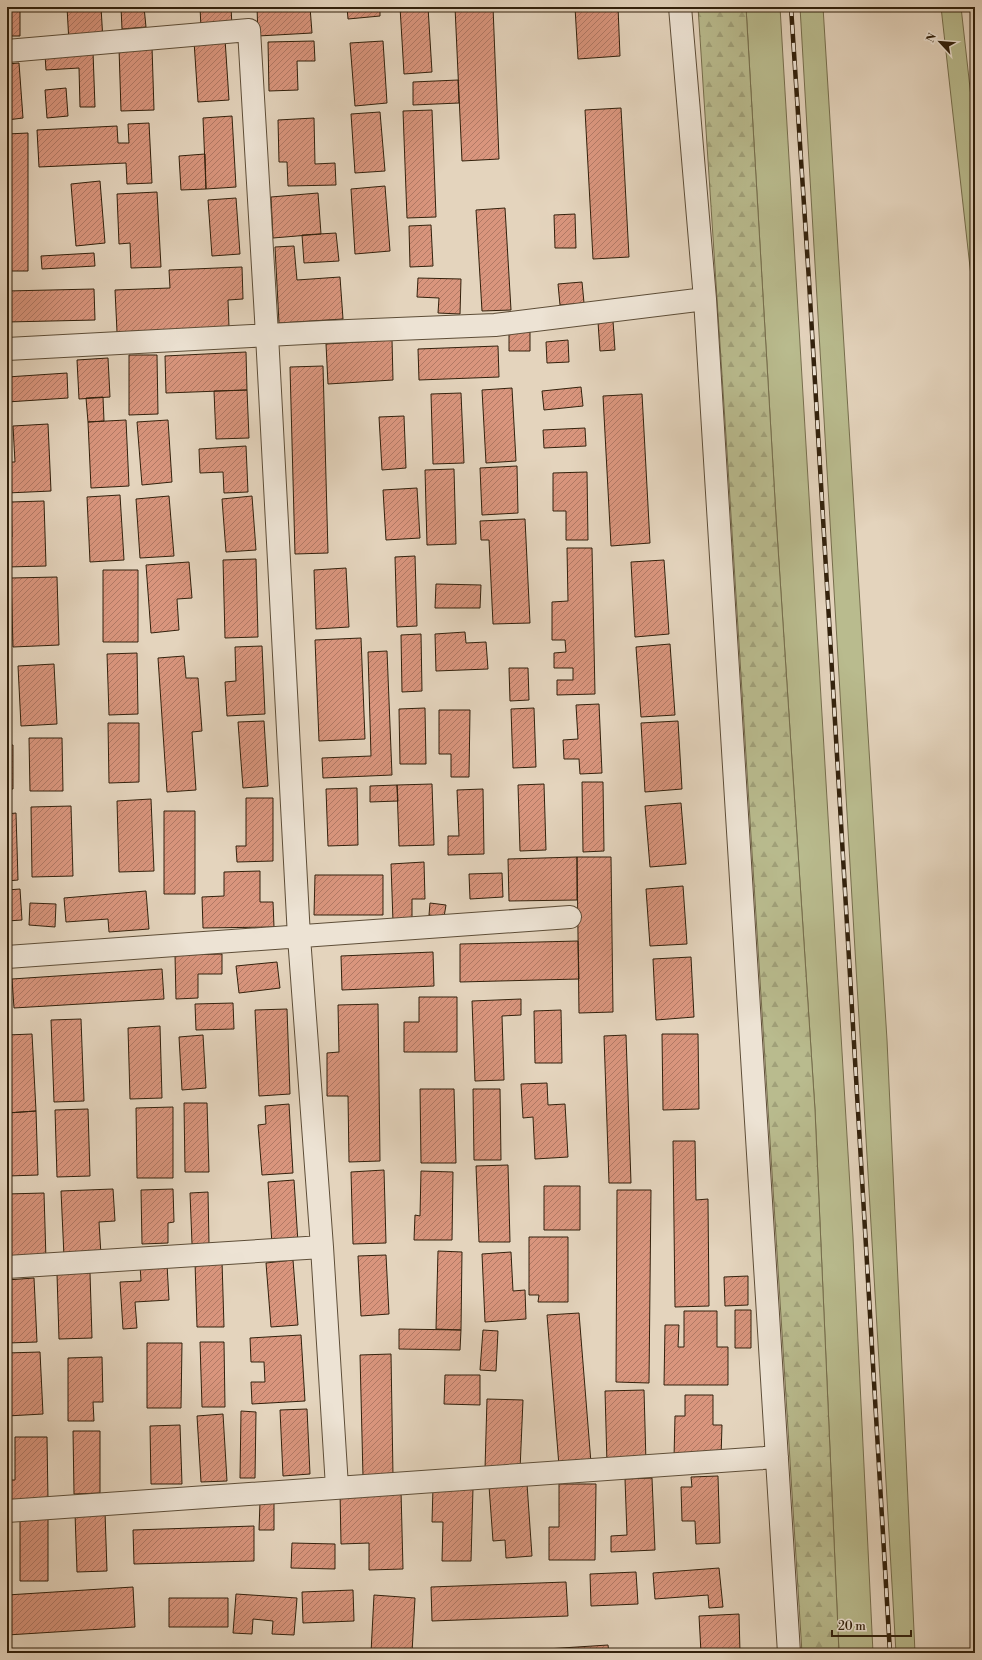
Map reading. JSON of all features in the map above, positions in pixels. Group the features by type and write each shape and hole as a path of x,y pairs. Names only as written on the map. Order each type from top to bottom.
{"street":[{"path":"680,7 705,299 789,1653"},
{"path":"7,52 249,30 267,335 299,938 322,1247 337,1487"},
{"path":"7,349 267,335 495,325 705,299"},
{"path":"7,957 299,938 570,917"},
{"path":"7,1267 322,1247"},
{"path":"7,1511 777,1457"}],"green space":[{"path":"698,7 746,7 776,517 815,1110 839,1653 802,1653"},
{"path":"746,7 780,7 853,1237 873,1653 839,1653 815,1110 776,517"},
{"path":"800,7 823,7 887,1040 915,1653 896,1653"},
{"path":"941,7 961,7 975,133 975,312"}],"building":[{"path":"7,7 20,7 20,36 7,36"},
{"path":"67,7 101,7 103,41 69,43"},
{"path":"121,7 144,7 146,27 122,29"},
{"path":"200,7 231,7 232,26 201,28"},
{"path":"257,7 310,7 312,33 258,36"},
{"path":"347,7 380,7 380,16 348,19"},
{"path":"400,7 428,7 432,72 404,74"},
{"path":"455,7 493,7 499,159 462,161"},
{"path":"575,7 618,7 620,56 578,59"},
{"path":"225,39 229,100 198,102 194,41"},
{"path":"314,41 315,61 297,61 298,90 269,91 268,42"},
{"path":"383,41 387,103 355,106 350,43"},
{"path":"152,47 154,110 121,111 119,48"},
{"path":"93,52 95,107 80,107 79,68 46,70 45,55"},
{"path":"19,63 23,118 7,120 7,64"},
{"path":"458,80 459,103 413,105 413,82"},
{"path":"66,88 68,116 47,118 45,90"},
{"path":"621,108 629,257 593,259 585,110"},
{"path":"432,110 436,217 407,218 403,111"},
{"path":"380,112 385,171 355,173 351,114"},
{"path":"232,116 236,187 206,189 203,118"},
{"path":"314,118 315,164 335,163 336,185 288,186 287,162 279,162 278,120"},
{"path":"149,123 152,183 127,184 126,163 39,167 37,130 117,126 118,143 129,143 128,124"},
{"path":"28,133 28,271 7,271 7,134"},
{"path":"205,154 206,189 181,190 179,156"},
{"path":"100,181 105,243 76,246 71,184"},
{"path":"385,186 390,251 355,254 351,189"},
{"path":"157,192 161,267 131,268 130,243 119,244 117,194"},
{"path":"318,193 321,234 273,238 271,197"},
{"path":"236,198 240,254 212,256 208,200"},
{"path":"505,208 511,310 482,311 476,210"},
{"path":"575,214 576,248 555,248 554,215"},
{"path":"431,225 433,266 410,267 409,226"},
{"path":"336,233 339,261 304,263 302,235"},
{"path":"294,246 297,280 340,277 343,319 279,323 275,247"},
{"path":"94,253 95,266 42,269 41,256"},
{"path":"242,267 243,299 228,300 229,327 117,332 115,290 170,288 169,270"},
{"path":"418,278 461,279 460,314 438,313 439,298 417,297"},
{"path":"582,282 584,303 560,305 558,284"},
{"path":"94,289 95,320 7,322 7,291"},
{"path":"613,321 615,350 600,351 598,322"},
{"path":"530,332 530,351 509,351 509,333"},
{"path":"392,340 393,380 328,384 326,344"},
{"path":"568,340 569,362 547,363 546,342"},
{"path":"498,346 499,377 419,380 418,349"},
{"path":"246,352 247,390 166,393 165,356"},
{"path":"129,355 157,355 158,414 129,415"},
{"path":"108,358 110,397 79,399 77,360"},
{"path":"323,366 328,553 295,554 290,367"},
{"path":"67,373 68,398 7,402 7,377"},
{"path":"581,387 583,406 544,410 542,391"},
{"path":"512,388 516,461 486,463 482,390"},
{"path":"247,390 249,438 216,439 214,391"},
{"path":"461,393 464,463 433,464 431,394"},
{"path":"642,394 650,543 611,546 603,396"},
{"path":"103,397 104,421 88,422 86,398"},
{"path":"404,416 406,468 382,470 379,417"},
{"path":"126,420 129,486 91,488 88,422"},
{"path":"168,420 172,482 142,485 137,422"},
{"path":"48,424 51,491 7,493 7,462 15,462 13,426"},
{"path":"585,428 586,446 544,448 543,430"},
{"path":"246,446 248,492 224,493 223,472 200,473 199,449"},
{"path":"517,466 518,513 482,515 480,468"},
{"path":"454,469 456,544 427,545 425,470"},
{"path":"587,472 588,540 566,540 566,511 553,511 553,473"},
{"path":"417,488 420,538 386,540 383,490"},
{"path":"120,495 124,560 90,562 87,497"},
{"path":"169,496 174,556 140,558 136,499"},
{"path":"252,496 256,550 226,552 222,499"},
{"path":"44,501 46,566 7,567 7,537 12,537 11,502"},
{"path":"525,519 530,623 493,624 489,540 481,540 480,521"},
{"path":"567,548 592,548 595,694 557,695 557,680 573,680 573,668 554,668 554,653 566,652 565,640 552,640 552,602 568,601"},
{"path":"415,556 417,626 397,627 395,557"},
{"path":"256,559 258,637 225,638 223,560"},
{"path":"664,560 669,634 635,637 631,562"},
{"path":"189,562 192,598 177,599 179,630 151,633 146,565"},
{"path":"346,568 349,627 316,629 314,570"},
{"path":"103,570 138,570 138,642 103,642"},
{"path":"57,577 59,645 13,647 11,578"},
{"path":"436,584 481,585 480,608 435,608"},
{"path":"465,632 466,643 486,642 488,669 436,671 435,634"},
{"path":"421,634 422,691 402,692 401,635"},
{"path":"361,638 365,739 319,741 315,640"},
{"path":"670,644 675,715 641,717 636,647"},
{"path":"262,646 265,714 227,716 225,682 236,681 235,647"},
{"path":"387,651 392,775 323,778 322,758 371,756 368,652"},
{"path":"137,653 138,714 109,715 107,654"},
{"path":"184,656 186,678 198,678 202,731 192,732 196,790 167,792 158,658"},
{"path":"54,664 57,724 21,726 18,666"},
{"path":"509,668 528,668 529,700 510,701"},
{"path":"599,704 602,773 580,774 579,759 564,759 563,740 578,739 576,705"},
{"path":"425,708 426,764 400,764 399,709"},
{"path":"534,708 536,767 513,768 511,709"},
{"path":"439,710 470,710 469,777 451,777 451,754 439,754"},
{"path":"264,721 268,786 243,788 238,722"},
{"path":"678,721 682,789 645,792 641,723"},
{"path":"108,723 139,723 139,782 109,783"},
{"path":"29,738 62,738 63,791 30,791"},
{"path":"7,745 13,745 13,789 7,789"},
{"path":"582,782 603,782 604,851 583,852"},
{"path":"432,784 434,845 399,846 397,785"},
{"path":"544,784 546,850 520,851 518,785"},
{"path":"397,785 398,801 370,802 370,786"},
{"path":"357,788 358,845 328,846 326,789"},
{"path":"483,789 484,854 448,855 448,836 459,836 457,790"},
{"path":"246,798 273,798 273,861 237,862 236,846 246,846"},
{"path":"151,799 154,871 119,872 117,801"},
{"path":"681,803 686,864 650,867 645,806"},
{"path":"71,806 73,876 32,877 31,807"},
{"path":"164,811 195,811 195,894 164,894"},
{"path":"16,813 18,880 7,881 7,814"},
{"path":"577,857 577,900 509,901 508,859"},
{"path":"577,857 611,857 613,1012 579,1013"},
{"path":"424,862 425,899 412,899 412,921 393,922 391,864"},
{"path":"260,871 260,902 273,902 274,927 203,928 202,897 224,896 224,872"},
{"path":"502,873 503,897 470,899 469,874"},
{"path":"315,875 383,875 383,915 314,915"},
{"path":"683,886 687,944 650,946 646,889"},
{"path":"20,889 22,920 7,921 7,890"},
{"path":"146,891 149,929 109,932 108,919 66,922 64,898"},
{"path":"30,903 56,904 55,927 29,925"},
{"path":"430,903 446,905 444,917 429,915"},
{"path":"578,941 579,979 460,982 460,944"},
{"path":"433,952 434,986 342,990 341,956"},
{"path":"222,954 222,974 198,974 198,998 176,999 175,955"},
{"path":"691,957 694,1017 656,1020 653,959"},
{"path":"277,962 280,988 239,993 236,966"},
{"path":"162,969 164,999 14,1008 12,979"},
{"path":"419,997 457,997 457,1052 404,1052 404,1022 419,1022"},
{"path":"521,999 521,1015 502,1016 504,1080 475,1081 472,1001"},
{"path":"233,1003 234,1029 196,1030 195,1004"},
{"path":"378,1004 380,1161 349,1162 348,1096 327,1096 327,1053 339,1052 338,1005"},
{"path":"287,1009 290,1094 259,1096 255,1010"},
{"path":"561,1010 562,1063 535,1063 534,1011"},
{"path":"81,1019 84,1101 54,1102 51,1020"},
{"path":"160,1026 162,1098 130,1099 128,1028"},
{"path":"32,1034 36,1111 7,1113 7,1035"},
{"path":"662,1034 698,1034 699,1109 663,1110"},
{"path":"203,1035 206,1088 182,1090 179,1037"},
{"path":"626,1035 631,1183 609,1183 604,1036"},
{"path":"547,1083 548,1105 565,1104 568,1157 535,1159 533,1117 523,1118 521,1084"},
{"path":"420,1089 454,1089 456,1163 421,1163"},
{"path":"473,1089 500,1089 501,1160 474,1160"},
{"path":"184,1103 207,1103 209,1172 185,1172"},
{"path":"289,1104 293,1173 262,1175 258,1125 266,1124 265,1106"},
{"path":"173,1107 173,1178 137,1178 136,1108"},
{"path":"88,1109 90,1176 57,1177 55,1110"},
{"path":"36,1111 38,1175 8,1176 7,1113"},
{"path":"673,1141 695,1141 696,1200 708,1199 709,1306 675,1307"},
{"path":"508,1165 510,1242 479,1242 476,1166"},
{"path":"384,1170 386,1243 353,1244 351,1172"},
{"path":"421,1171 453,1172 452,1240 414,1240 415,1215 420,1216"},
{"path":"294,1180 298,1243 272,1245 268,1182"},
{"path":"544,1186 580,1186 580,1230 544,1230"},
{"path":"113,1189 115,1221 99,1222 101,1255 64,1257 61,1191"},
{"path":"173,1189 174,1222 168,1223 168,1243 142,1244 141,1190"},
{"path":"617,1190 651,1190 649,1383 616,1382"},
{"path":"208,1192 209,1244 192,1244 190,1193"},
{"path":"44,1193 46,1260 9,1262 7,1194"},
{"path":"529,1237 568,1237 568,1302 538,1302 539,1295 529,1295"},
{"path":"438,1251 462,1252 461,1330 436,1329"},
{"path":"511,1252 513,1291 525,1290 526,1319 485,1322 482,1254"},
{"path":"386,1255 389,1314 361,1316 358,1256"},
{"path":"293,1260 298,1325 271,1327 266,1263"},
{"path":"222,1261 224,1327 197,1327 195,1262"},
{"path":"167,1264 169,1300 135,1302 137,1328 123,1329 120,1282 141,1281 140,1265"},
{"path":"90,1273 92,1338 59,1339 57,1274"},
{"path":"748,1276 748,1305 725,1306 724,1277"},
{"path":"34,1278 37,1342 8,1343 7,1280"},
{"path":"735,1310 751,1310 751,1348 735,1348"},
{"path":"684,1311 717,1311 717,1347 728,1347 728,1385 664,1385 665,1325 679,1325 678,1347 684,1347"},
{"path":"579,1313 591,1463 559,1466 547,1315"},
{"path":"399,1329 461,1330 460,1350 399,1349"},
{"path":"483,1330 498,1331 496,1371 480,1370"},
{"path":"301,1335 305,1401 252,1404 251,1382 265,1382 264,1362 251,1362 250,1338"},
{"path":"200,1342 224,1342 225,1407 202,1407"},
{"path":"147,1343 182,1343 181,1408 147,1408"},
{"path":"40,1352 43,1414 7,1416 7,1353"},
{"path":"391,1354 393,1476 363,1477 360,1355"},
{"path":"102,1357 103,1402 93,1402 94,1421 68,1421 68,1358"},
{"path":"445,1375 480,1375 480,1405 444,1404"},
{"path":"644,1390 646,1463 607,1464 605,1391"},
{"path":"685,1395 713,1395 713,1425 722,1425 721,1458 674,1458 675,1416 685,1416"},
{"path":"487,1399 523,1400 520,1470 485,1469"},
{"path":"307,1409 310,1474 283,1476 280,1410"},
{"path":"241,1411 256,1412 255,1478 240,1478"},
{"path":"223,1414 227,1481 201,1482 197,1416"},
{"path":"180,1425 182,1484 151,1484 150,1426"},
{"path":"73,1431 100,1431 100,1493 74,1494"},
{"path":"15,1437 47,1437 48,1500 7,1500 7,1480 15,1480"},
{"path":"718,1476 720,1543 696,1544 695,1521 682,1521 681,1487 692,1487 691,1477"},
{"path":"652,1478 655,1550 611,1552 611,1536 627,1535 625,1479"},
{"path":"527,1484 532,1556 506,1558 505,1540 493,1541 489,1486"},
{"path":"559,1484 596,1484 595,1560 549,1560 549,1527 559,1527"},
{"path":"433,1487 473,1488 471,1561 442,1561 443,1522 432,1522"},
{"path":"401,1491 403,1569 369,1570 369,1543 341,1544 340,1492"},
{"path":"260,1502 274,1503 274,1530 259,1530"},
{"path":"105,1512 107,1571 77,1572 75,1513"},
{"path":"20,1515 48,1515 48,1581 20,1581"},
{"path":"7,1519 9,1519 9,1570 7,1570"},
{"path":"254,1526 254,1561 134,1564 133,1530"},
{"path":"292,1543 335,1544 335,1569 291,1568"},
{"path":"719,1568 723,1607 709,1608 708,1595 655,1599 653,1573"},
{"path":"636,1572 638,1604 591,1606 590,1574"},
{"path":"566,1582 568,1616 432,1621 431,1587"},
{"path":"133,1587 135,1627 7,1635 7,1595"},
{"path":"353,1590 354,1621 303,1623 302,1592"},
{"path":"236,1594 297,1598 294,1635 272,1634 273,1621 253,1619 252,1634 233,1633"},
{"path":"374,1595 415,1598 412,1653 371,1653"},
{"path":"169,1598 228,1598 228,1627 169,1627"},
{"path":"739,1614 740,1653 701,1653 699,1616"},
{"path":"608,1645 609,1653 500,1653 500,1652"},
{"path":"228,1650 259,1650 259,1653 228,1653"}],"railway":[{"path":"791,7 809,281 890,1653"},
{"path":"972,7 975,32"}]}
